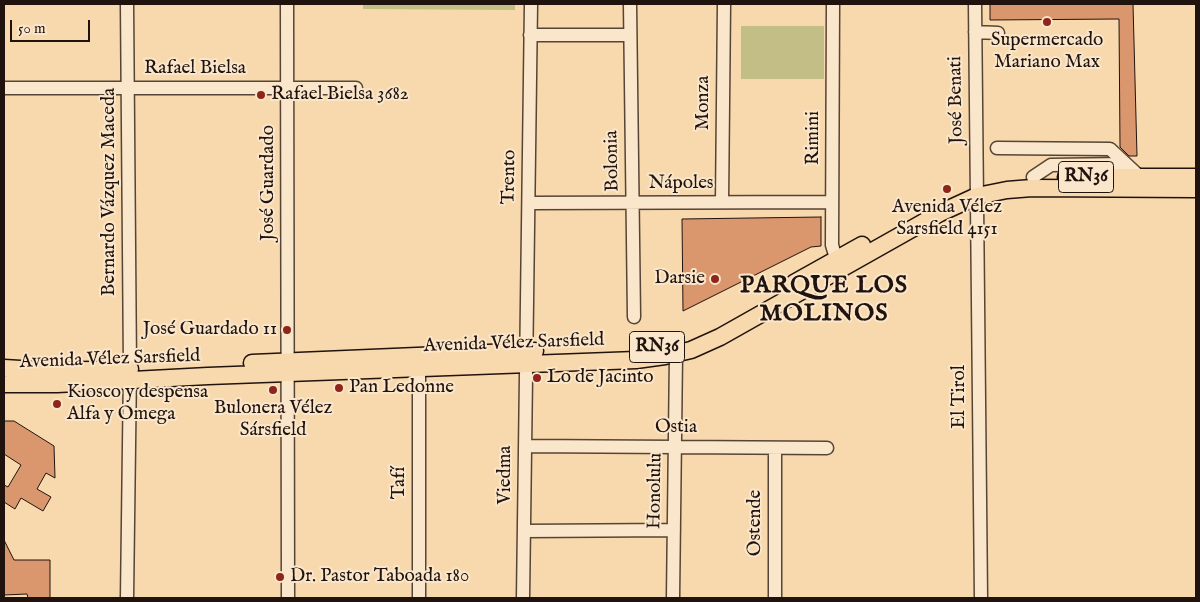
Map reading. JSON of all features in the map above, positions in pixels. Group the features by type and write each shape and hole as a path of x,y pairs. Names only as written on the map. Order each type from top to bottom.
{"main road":[{"name":"Avenida Vélez Sarsfield","path":"4,368 130,374 526,357 636,360 676,354 706,344 948,198 977,191 1008,179 1196,177"},
{"name":"Avenida Vélez Sarsfield","path":"977,191 1032,188 1196,189"},
{"name":"Avenida Vélez Sarsfield","path":"288,368 419,368 674,344 715,327 838,265"},
{"name":"Avenida Vélez Sarsfield","path":"4,384 57,384 130,374"}],"street":[{"name":"Bernardo Vázquez Maceda","path":"127,598 130,374 128,4"},
{"name":"José Guardado","path":"287,4 288,598"},
{"name":"Trento","path":"526,357 531,4"},
{"name":"Bolonia","path":"630,4 634,317"},
{"name":"Monza","path":"722,202 724,4"},
{"name":"Rimini","path":"833,4 832,245 838,265"},
{"name":"José Benati","path":"975,4 977,191"},
{"path":"975,32 998,33"},
{"path":"530,34 630,36"},
{"name":"Rafael Bielsa","path":"4,88 356,88"},
{"path":"997,148 1110,149 1140,177"},
{"path":"1070,148 1070,165"},
{"path":"1033,178 1051,165 1124,164"},
{"name":"El Tirol","path":"977,191 981,598"},
{"name":"Nápoles","path":"529,202 832,202"},
{"name":"Honolulu","path":"673,598 676,354"},
{"name":"Viedma","path":"523,598 526,357"},
{"name":"Tafí","path":"419,368 419,598"},
{"name":"Ostia","path":"525,446 827,448"},
{"name":"Ostende","path":"775,448 775,598"},
{"path":"525,531 674,530"}],"shaded area":[{"path":"363,4 515,4 515,10 363,9"},
{"path":"741,26 824,26 824,79 741,79"}],"building":[{"path":"990,4 1133,4 1137,156 1129,156 1120,147 1119,19 990,20"},
{"name":"Darsie","path":"821,217 821,246 811,247 683,311 682,219"},
{"path":"4,421 14,421 54,446 55,478 46,473 37,489 51,497 43,511 21,498 15,509 4,502 4,485 8,487 21,465 4,454"},
{"path":"4,540 14,560 50,560 50,598 28,598 27,594 4,595"}],"place":[{"name":"Supermercado Mariano Max","path":"1047,22"},
{"name":"Rafael Bielsa 3682","path":"261,95"},
{"name":"Avenida Vélez Sarsfield 4151","path":"947,189"},
{"name":"Darsie","path":"715,279"},
{"name":"José Guardado 11","path":"287,330"},
{"name":"Lo de Jacinto","path":"537,378"},
{"name":"Pan Ledonne","path":"339,388"},
{"name":"Bulonera Vélez Sársfield","path":"273,390"},
{"name":"Kiosco y despensa Alfa y Omega","path":"57,404"},
{"name":"Dr. Pastor Taboada 180","path":"280,577"}],"district":[{"name":"PARQUE LOS MOLINOS","path":"824,301"}]}
